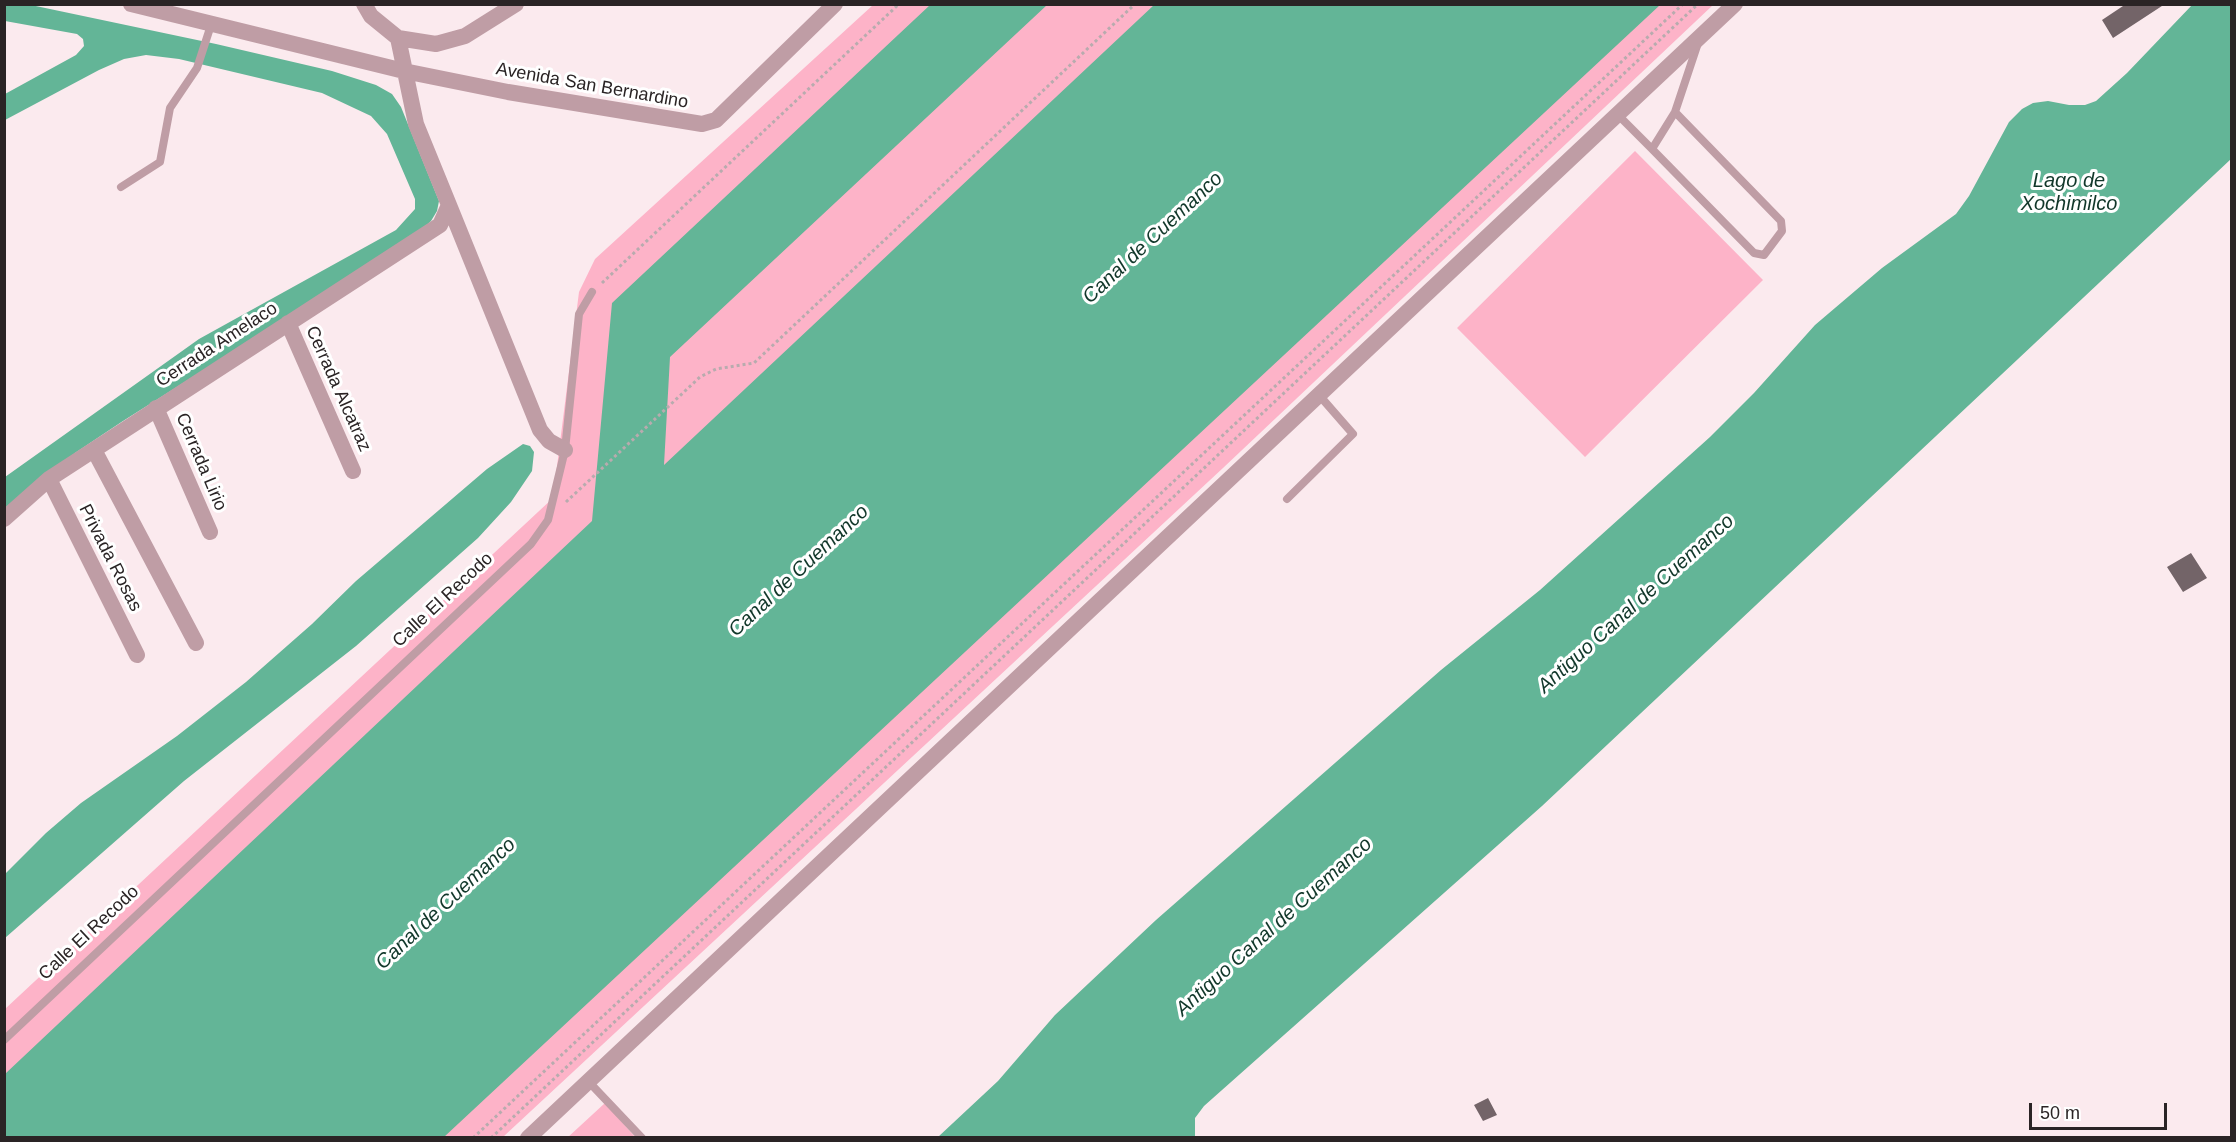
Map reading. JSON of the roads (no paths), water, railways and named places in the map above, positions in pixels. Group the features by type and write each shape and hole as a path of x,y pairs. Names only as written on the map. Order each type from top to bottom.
{"street":[{"name":"Avenida San Bernardino","path":"131,4 208,32 555,100 702,124 716,120 835,4"},
{"path":"364,4 372,16 398,38 436,44 465,36 516,4"},
{"path":"528,1137 1735,4"},
{"path":"398,38 416,124 540,430 549,441 565,450"},
{"name":"Cerrada Amelaco","path":"4,519 49,479 434,229 449,205"},
{"name":"Cerrada Alcatraz","path":"288,323 353,471"},
{"name":"Cerrada Lirio","path":"156,408 210,532"},
{"path":"94,450 196,643"},
{"name":"Privada Rosas","path":"49,479 137,655"}],"lane":[{"path":"121,187 160,162 170,108 197,68 208,32"},
{"path":"1652,149 1675,112 1699,38"},
{"path":"1618,115 1754,254 1764,255 1782,231 1781,221 1675,112"},
{"name":"Calle El Recodo","path":"4,1040 531,544 548,520 565,450 579,314 592,292"},
{"path":"1287,499 1353,434 1319,395"},
{"path":"588,1081 642,1137"}],"water":[{"name":"Lago de Xochimilco","path":"2193,4 2231,5 2231,159 1542,806 1204,1106 1195,1118 1195,1137 938,1137 998,1081 1055,1015 1156,920 1441,670 1540,590 1710,437 1754,393 1815,325 1882,268 1956,214 1969,196 2009,122 2022,109 2033,103 2048,101 2085,105 2096,101 2127,73"},
{"path":"5,5 31,5 216,44 332,71 376,85 392,94 401,107 439,201 437,211 431,221 413,238 75,453 5,510 5,477 199,339 396,230 415,209 415,199 387,134 371,116 322,93 179,59 146,55 124,59 5,120 5,94 76,55 84,46 83,39 77,34 5,21"},
{"name":"Canal de Cuemanco","path":"930,5 1047,5 670,357 664,465 1154,5 1660,5 444,1137 5,1137 5,1074 592,521 612,303"},
{"path":"523,444 530,446 534,452 532,471 511,502 478,538 356,646 184,781 5,938 5,874 46,833 81,803 177,736 246,682 312,624 356,581 487,469"}],"water label":[{"name":"Antiguo Canal de Cuemanco","path":"1636,604"},
{"name":"Antiguo Canal de Cuemanco","path":"1274,927"}]}
